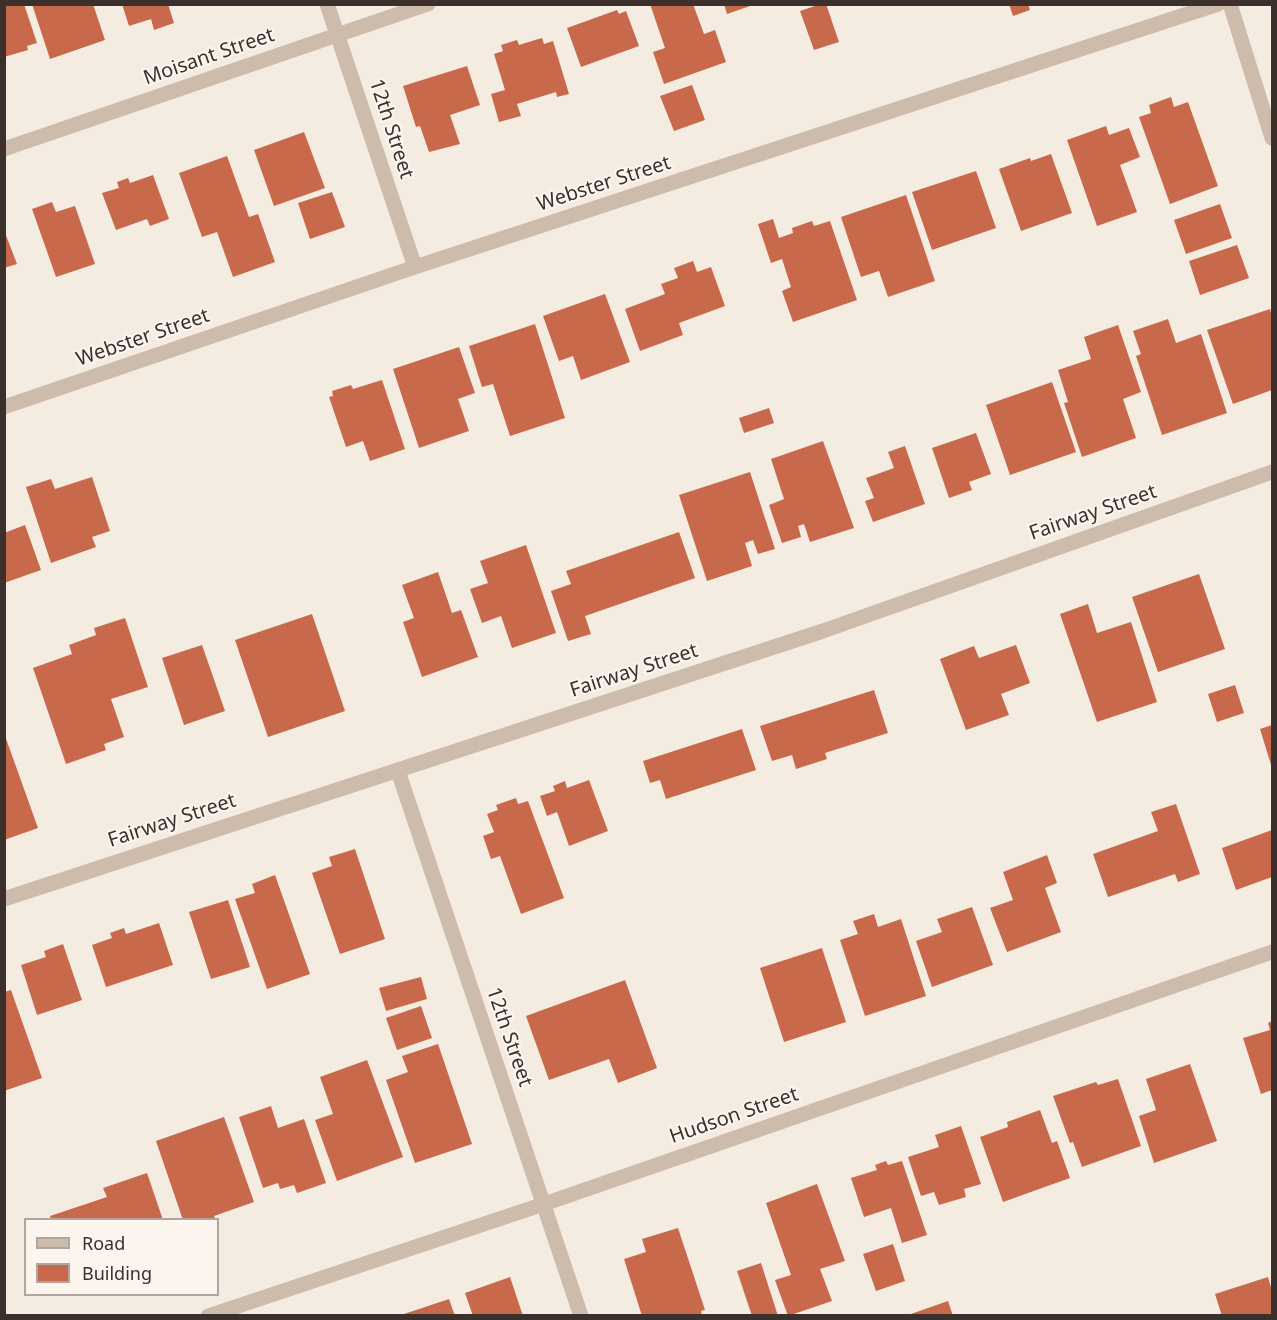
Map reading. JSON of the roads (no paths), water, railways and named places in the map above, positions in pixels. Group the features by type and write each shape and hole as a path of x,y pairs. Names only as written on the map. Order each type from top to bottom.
{"street":[{"name":"12th Street","path":"327,4 415,267"},
{"name":"Moisant Street","path":"4,148 428,4"},
{"name":"Webster Street","path":"4,407 415,267 1218,4"},
{"path":"1230,4 1272,138"},
{"name":"Fairway Street","path":"4,899 823,631 1272,472"},
{"name":"12th Street","path":"398,771 581,1316"},
{"name":"Hudson Street","path":"208,1316 544,1204 1272,952"}]}
